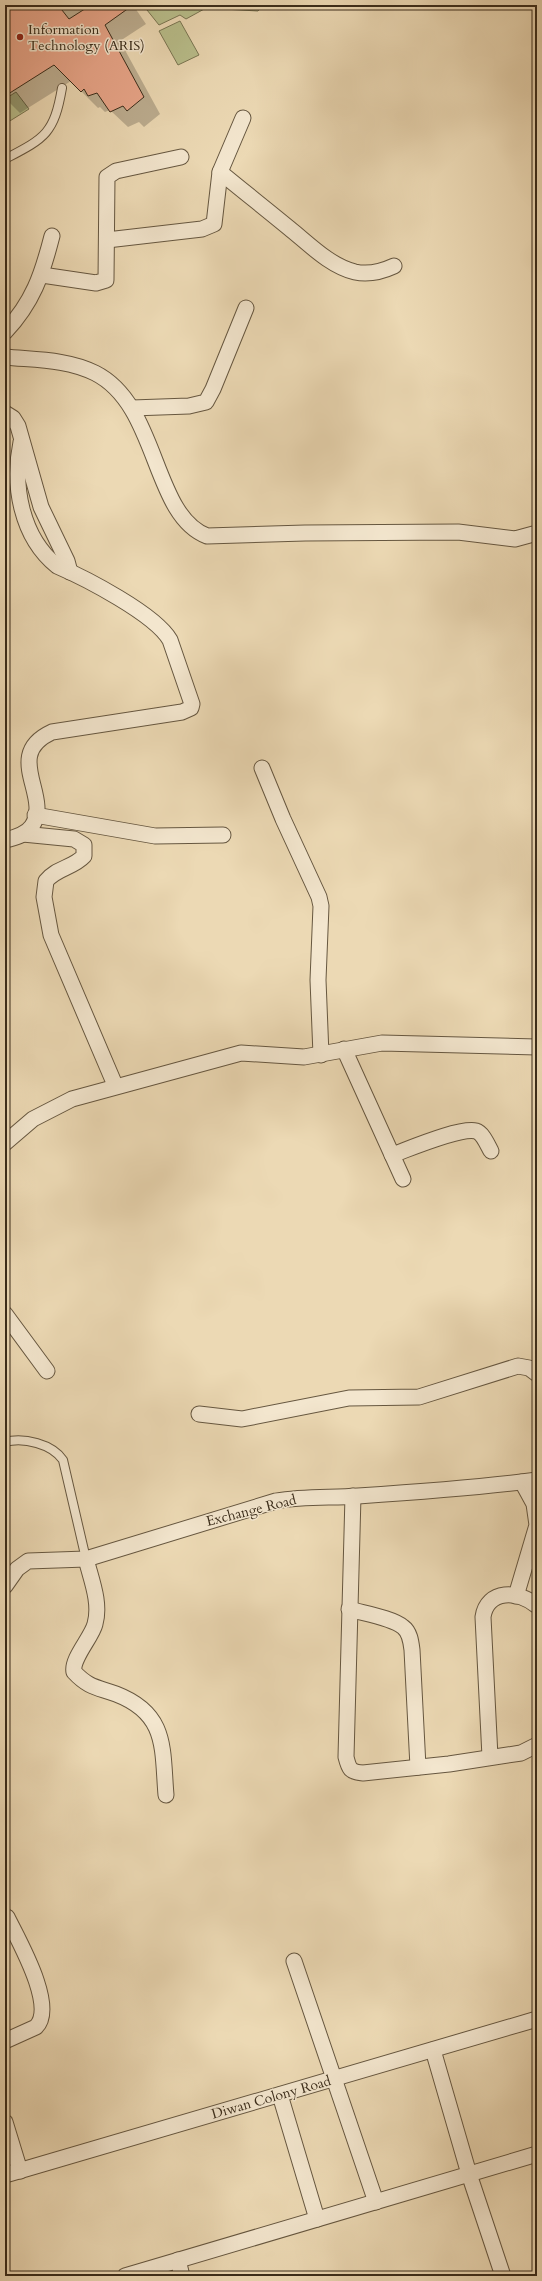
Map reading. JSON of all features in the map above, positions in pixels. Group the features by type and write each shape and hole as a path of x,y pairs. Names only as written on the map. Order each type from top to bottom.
{"street":[{"path":"107,240 211,226 215,219 220,172 243,118"},
{"path":"42,275 103,282 107,276 106,181 110,174 181,157"},
{"path":"220,172 313,247 347,269 366,273 382,271 394,266"},
{"path":"5,332 23,312 42,275 52,236"},
{"path":"132,408 189,406 206,402 213,389 246,308"},
{"path":"5,357 59,362 95,373 111,384 132,408 147,438 179,514 196,532 207,536 305,533 458,532 515,539 537,533"},
{"path":"5,413 15,421 21,442 16,474 23,511 34,537 47,557 57,566 146,615 165,631 170,640 191,699 191,708 182,712 52,732 41,737 35,742 29,756 35,816 31,827 23,834 5,840"},
{"path":"262,768 283,819 319,897 318,980 320,1055"},
{"path":"35,816 156,836 223,835"},
{"path":"23,834 74,839 84,845 84,856 80,861 57,871 46,881 44,897 55,947 115,1085"},
{"path":"5,1143 33,1119 52,1107 72,1099 115,1085 241,1053 304,1057 382,1043 537,1047"},
{"path":"344,1049 403,1179"},
{"path":"392,1155 439,1138 474,1131 480,1134 491,1151"},
{"path":"5,1314 47,1371"},
{"path":"199,1414 228,1419 254,1418 349,1398 419,1397 518,1366 529,1368 537,1374"},
{"name":"Exchange Road","path":"5,1586 17,1569 28,1561 86,1559 276,1501 306,1497 353,1496 468,1489 537,1480"},
{"path":"516,1596 537,1525 534,1504 522,1482"},
{"path":"353,1496 346,1757 348,1768 352,1772 363,1774 535,1751"},
{"path":"86,1559 97,1610 96,1624 74,1663 74,1672 88,1685 126,1699 150,1715 160,1735 166,1796"},
{"path":"490,1757 483,1617 484,1606 498,1597 516,1596 533,1602 537,1606"},
{"path":"349,1609 394,1622 403,1626 408,1632 412,1650 418,1767"},
{"path":"5,2040 31,2030 40,2023 42,2015 38,1983 7,1917"},
{"path":"294,1961 376,2202"},
{"name":"Diwan Colony Road","path":"5,2175 537,2019"},
{"path":"433,2050 469,2174 503,2276"},
{"path":"280,2095 317,2219"},
{"path":"5,2122 20,2171"},
{"path":"125,2276 537,2154"},
{"path":"178,2260 182,2276"}],"lane":[{"path":"5,159 30,146 50,128 56,119 62,88"},
{"path":"5,1442 25,1440 41,1445 60,1454 64,1460 86,1559"}],"green space":[{"path":"143,5 263,5 258,11 206,8 186,19 180,15 159,25"},
{"path":"180,21 199,55 178,65 159,31"},
{"path":"16,92 29,109 5,124 5,99"}],"building":[{"path":"5,5 58,5 69,19 91,5 133,5 105,25 144,97 127,111 123,106 110,112 97,93 88,96 84,89 81,92 54,65 5,96"}],"place":[{"name":"Information Technology (ARIS)","path":"20,37"}]}
